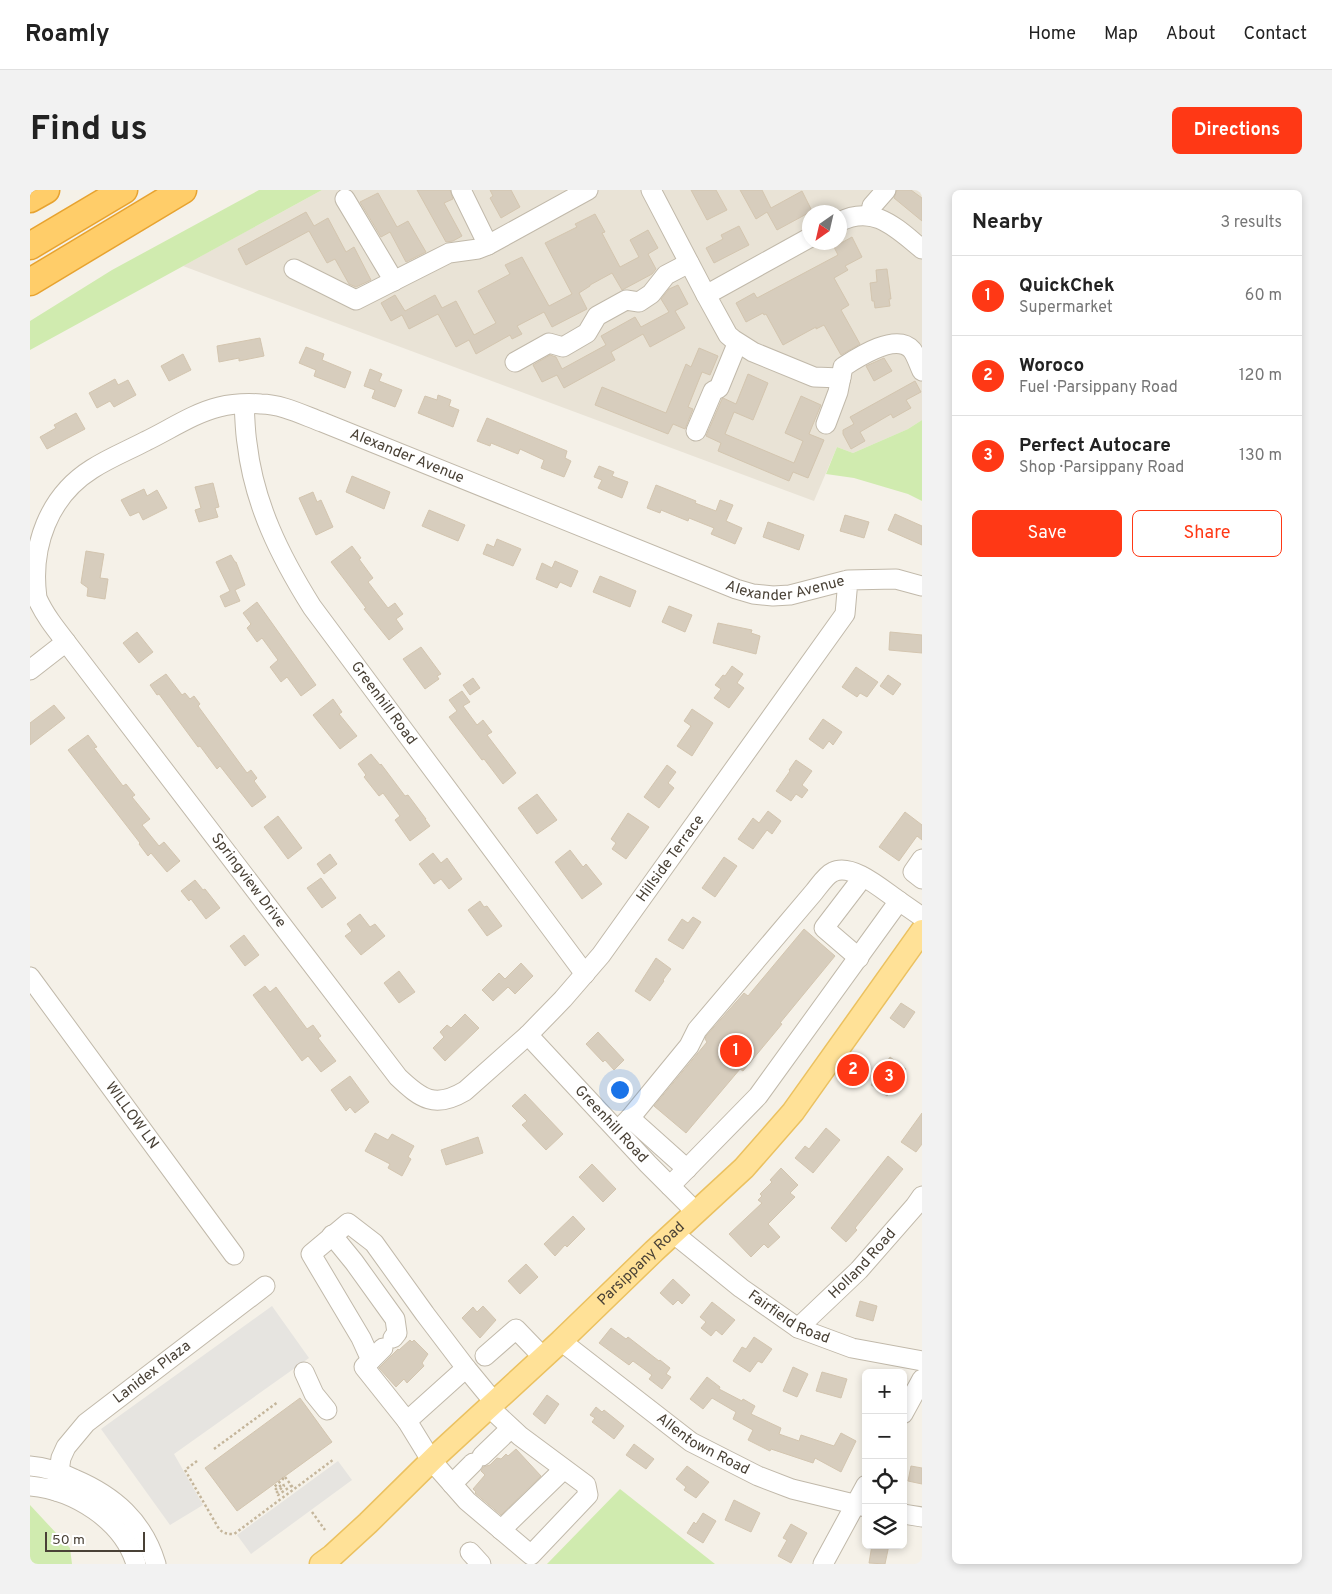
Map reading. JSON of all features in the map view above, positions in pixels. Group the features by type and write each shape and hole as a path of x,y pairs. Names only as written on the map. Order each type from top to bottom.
{"highway":[{"path":"30,199 46,190"},
{"path":"30,246 124,190"},
{"path":"30,282 182,190"}],"main road":[{"name":"Parsippany Road","path":"321,1564 368,1523 431,1460 744,1168 793,1112 922,931"}],"street":[{"path":"461,190 488,245"},
{"path":"294,269 356,300 449,253 478,249 488,245 588,190"},
{"path":"651,190 728,335 737,344 814,377 841,378"},
{"path":"870,216 872,206 886,190"},
{"path":"345,199 394,281"},
{"path":"847,220 861,216 885,220 922,249"},
{"path":"706,295 802,242"},
{"path":"515,362 549,343 562,347 587,333 597,316 626,300 639,302 651,294 666,276 689,263"},
{"path":"696,432 713,391 718,388 737,344"},
{"path":"826,424 838,392 843,367 873,349 896,344 904,345 911,349 922,371"},
{"name":"Alexander Avenue","path":"66,642 45,615 36,596 31,574 32,552 40,523 47,511 72,484 93,468 198,415 219,407 244,405 272,405 322,422 736,589 753,594 790,595 848,580 896,579 922,586"},
{"name":"Greenhill Road","path":"244,405 252,474 262,509 291,573 312,607 585,974"},
{"name":"Hillside Terrace","path":"444,1100 465,1091 528,1035 563,1000 602,955 845,614 848,580"},
{"path":"30,670 66,642"},
{"name":"Springview Drive","path":"66,642 398,1077 419,1095 431,1100 444,1100"},
{"path":"922,859 913,872 922,879"},
{"path":"687,1169 624,1124 689,1046 697,1030 832,872 846,869 863,876 922,917"},
{"path":"859,958 824,928 863,876"},
{"path":"670,1186 758,1096 899,901"},
{"name":"WILLOW LN","path":"30,977 234,1255"},
{"name":"Greenhill Road","path":"528,1035 624,1124 670,1186 696,1212"},
{"name":"Holland Road","path":"798,1328 859,1270 920,1203"},
{"path":"332,1235 395,1319 397,1333 382,1349 364,1367 407,1421 431,1460 467,1501 531,1555 588,1495 586,1485 511,1428 491,1404 374,1243 348,1222 332,1235 311,1254 361,1338 382,1349"},
{"name":"Fairfield Road","path":"674,1233 741,1288 798,1328 852,1348 922,1361"},
{"name":"Lanidex Plaza","path":"56,1491 61,1458 66,1447 86,1424 265,1286"},
{"path":"485,1356 516,1329 543,1357"},
{"name":"Allentown Road","path":"560,1341 691,1442 758,1476 792,1489 860,1507"},
{"path":"407,1421 466,1368"},
{"path":"304,1372 314,1394 327,1410"},
{"path":"907,1407 922,1379"},
{"path":"452,1484 511,1428"},
{"path":"30,1466 59,1472 102,1493 124,1509 145,1537 156,1564"},
{"path":"501,1530 564,1469"},
{"path":"30,1486 56,1491 90,1507 107,1520 120,1534 130,1549 136,1564"},
{"path":"823,1564 860,1507"},
{"path":"907,1515 922,1517"}],"path":[{"path":"214,1449 278,1402"},
{"path":"197,1461 185,1470 223,1533 234,1534 334,1459"},
{"path":"291,1486 278,1495 276,1493 284,1486 283,1484 276,1489 274,1486 283,1480 284,1477 294,1489"},
{"path":"312,1512 324,1530"}],"shaded area":[{"path":"322,190 922,190 922,420 908,429 853,453 837,447 814,501 183,266"},
{"path":"272,1306 309,1358 174,1454 203,1505 170,1525 101,1429"},
{"path":"338,1461 352,1480 251,1554 237,1535"}],"green space":[{"path":"259,190 322,190 30,350 30,321 112,270"},
{"path":"922,420 922,501 908,494 854,478 826,474 837,447 853,453 908,429"},
{"path":"620,1489 715,1564 547,1564"},
{"path":"30,1505 70,1548 72,1564 30,1564"}],"building":[{"path":"417,190 450,190 453,199 444,203 462,236 453,241 446,242"},
{"path":"490,190 511,190 520,207 501,218 490,198 493,196"},
{"path":"691,190 716,190 727,210 707,220"},
{"path":"740,190 762,190 771,208 802,191 809,205 802,205 802,216 777,230 767,212 756,219"},
{"path":"897,190 911,190 922,198 922,221 894,198"},
{"path":"378,193 397,227 408,221 426,252 406,262 390,232 381,237 360,202"},
{"path":"306,212 314,226 328,218 346,252 354,247 371,280 356,287 349,284 335,259 327,263 309,231 246,265 238,249"},
{"path":"595,214 605,232 602,233 620,267 639,257 630,240 648,230 658,248 648,254 656,269 652,274 622,290 612,273 590,285 579,293 587,309 552,327 544,312 517,326 522,334 512,339 510,335 476,354 469,340 456,347 438,314 409,329 402,315 391,321 381,303 395,295 405,311 435,295 442,308 456,301 474,335 496,323 478,291 510,274 505,265 522,257 549,306 572,294 545,243 577,227 575,224"},
{"path":"739,226 749,245 714,263 706,248 723,239 721,235"},
{"path":"852,237 862,257 845,266 848,270 834,278 849,305 841,310 860,344 841,355 824,325 816,329 816,327 783,345 766,314 764,315 763,313 746,322 736,303 754,293 757,298 838,255 836,250 847,250 847,240"},
{"path":"887,269 891,299 889,299 890,306 875,308 874,301 872,301 870,283 877,282 876,270"},
{"path":"678,285 688,304 675,311 685,328 650,347 643,334 611,352 615,360 564,388 557,375 542,382 533,365 550,355 556,357 562,369 606,345 601,336 635,317 641,327 669,312 661,299 669,289"},
{"path":"260,338 264,356 239,361 239,358 219,362 217,346"},
{"path":"306,347 324,354 322,360 351,372 345,388 314,376 316,370 299,363"},
{"path":"699,348 718,356 710,375 702,372 688,407 693,409 685,429 673,424 668,434 595,405 602,387 666,413 686,364 691,367"},
{"path":"183,354 191,370 169,381 161,366"},
{"path":"884,358 892,371 874,381 866,366"},
{"path":"370,369 382,374 379,381 402,390 395,407 372,398 375,390 364,386"},
{"path":"748,374 768,383 753,420 734,412 725,434 794,463 803,441 785,433 801,396 821,405 809,434 824,440 808,478 793,472 789,481 718,451 721,443 706,436 722,399 736,404"},
{"path":"115,379 118,385 128,380 136,395 114,407 110,401 97,408 89,393"},
{"path":"915,381 921,392 906,400 911,408 893,418 891,414 860,432 865,441 851,449 843,434 843,430 854,424 850,417"},
{"path":"438,395 451,400 449,406 459,410 453,427 418,413 425,396 437,400"},
{"path":"76,413 85,429 47,449 40,437 56,428 54,425"},
{"path":"487,418 567,451 565,458 571,461 564,477 541,468 544,460 520,449 518,454 491,443 490,446 477,441"},
{"path":"599,466 614,472 612,476 628,482 622,498 598,488 602,480 594,477"},
{"path":"352,476 390,492 384,509 346,492"},
{"path":"213,483 219,507 215,508 218,517 199,522 195,510 201,508 195,487"},
{"path":"656,485 716,511 720,500 733,505 726,521 742,528 735,544 711,534 714,528 689,518 688,521 661,510 660,513 647,508"},
{"path":"144,489 147,496 157,490 167,508 143,520 139,512 130,516 121,500"},
{"path":"313,492 317,502 321,500 333,527 316,535 299,498"},
{"path":"429,510 465,525 458,541 422,526"},
{"path":"895,514 922,526 922,545 888,530"},
{"path":"845,515 869,522 864,538 840,531"},
{"path":"768,522 804,535 799,550 763,537"},
{"path":"497,539 521,549 513,566 483,554 487,544 494,547"},
{"path":"352,546 373,578 368,582 388,608 395,603 403,614 396,619 403,629 389,640 364,609 366,608 331,562"},
{"path":"86,551 104,554 100,578 108,579 105,599 87,596 88,588 81,583"},
{"path":"231,555 236,562 245,585 235,590 240,601 225,607 220,596 230,591 216,562"},
{"path":"555,561 578,571 571,587 560,582 557,588 536,579 542,563 552,568"},
{"path":"600,576 636,591 630,607 593,592"},
{"path":"257,602 316,685 301,696 287,677 281,682 270,667 278,660 262,638 257,642 247,628 251,624 243,613"},
{"path":"669,606 692,615 685,632 662,622"},
{"path":"718,623 752,630 751,633 760,636 756,654 713,643"},
{"path":"137,632 153,652 139,663 123,643"},
{"path":"890,632 922,635 922,653 889,650"},
{"path":"421,647 441,674 437,676 439,679 425,689 403,659"},
{"path":"732,666 743,674 737,683 744,688 729,708 714,698 721,689 715,685"},
{"path":"856,667 878,682 867,697 860,693 857,697 842,687"},
{"path":"166,674 182,695 185,693 190,699 194,696 200,704 198,706 247,773 251,770 257,778 254,781 266,797 252,807 220,766 217,769 200,746 198,747 159,694 157,695 150,685"},
{"path":"888,675 901,684 893,695 880,686"},
{"path":"473,678 480,688 470,695 463,685"},
{"path":"462,691 470,702 463,706 477,725 483,720 492,732 487,735 516,773 503,784 449,717 457,711 449,700"},
{"path":"333,699 342,712 339,714 357,736 340,749 313,715"},
{"path":"54,705 65,718 30,745 30,723"},
{"path":"692,709 713,723 692,756 677,746 691,726 684,721"},
{"path":"823,719 842,732 833,745 829,741 823,749 809,739"},
{"path":"88,735 97,747 94,748 123,786 126,784 135,795 132,797 150,819 142,825 159,846 164,842 180,861 167,872 151,853 148,856 68,750"},
{"path":"371,754 405,796 408,795 430,826 410,841 395,820 400,816 383,793 379,796 364,777 366,775 358,764"},
{"path":"796,760 812,771 802,785 808,790 802,798 796,794 791,801 776,791"},
{"path":"667,765 676,772 668,783 674,788 659,808 644,797"},
{"path":"537,794 557,820 537,834 518,808"},
{"path":"768,811 781,821 772,834 767,830 753,849 738,839 753,818 759,823"},
{"path":"905,812 922,825 922,840 917,836 899,861 879,847"},
{"path":"628,813 649,827 626,859 612,849 616,843 611,839"},
{"path":"278,816 302,848 288,859 264,827"},
{"path":"570,850 583,867 586,864 602,884 582,899 555,862"},
{"path":"433,853 441,863 447,858 462,879 449,889 441,879 434,884 419,864"},
{"path":"330,854 337,864 324,874 317,864"},
{"path":"724,857 737,866 715,897 702,888"},
{"path":"321,878 336,898 322,908 307,888"},
{"path":"195,880 220,908 206,919 191,899 189,901 181,891"},
{"path":"480,901 484,907 487,906 502,926 487,936 468,910"},
{"path":"360,914 370,927 375,924 385,936 361,955 345,936 352,931 347,924"},
{"path":"693,917 701,922 683,949 668,940 682,919 688,923"},
{"path":"804,929 835,956 743,1071 740,1069 686,1133 654,1106 707,1042 706,1036 744,993 748,996"},
{"path":"244,935 259,955 245,966 230,946"},
{"path":"656,958 671,969 650,1001 635,991"},
{"path":"521,963 533,976 515,994 508,987 493,1001 482,990 499,973 505,979"},
{"path":"399,971 415,992 399,1003 384,983"},
{"path":"265,986 270,992 276,987 307,1029 313,1025 321,1036 318,1038 336,1061 321,1072 308,1056 302,1061 253,995"},
{"path":"901,1003 915,1012 904,1028 890,1018"},
{"path":"465,1014 479,1028 445,1061 433,1048 444,1037 440,1032 447,1025 451,1028"},
{"path":"598,1032 624,1060 614,1070 605,1060 603,1062 586,1044"},
{"path":"890,1057 906,1069 887,1096 871,1085"},
{"path":"350,1076 369,1102 355,1113 350,1107 346,1111 331,1090"},
{"path":"525,1094 563,1134 546,1150 522,1125 527,1121 512,1106"},
{"path":"922,1113 922,1144 916,1152 901,1142"},
{"path":"826,1128 840,1140 813,1173 795,1158 805,1146 809,1149"},
{"path":"375,1133 388,1140 392,1134 414,1146 408,1157 411,1159 402,1176 388,1168 390,1164 365,1151"},
{"path":"478,1137 483,1153 446,1165 441,1150"},
{"path":"888,1156 903,1169 855,1228 857,1230 846,1242 831,1228"},
{"path":"592,1164 616,1189 603,1202 579,1177"},
{"path":"781,1168 798,1185 790,1193 795,1197 768,1224 780,1237 768,1248 764,1244 751,1257 729,1234 762,1203 758,1200 762,1196 760,1194 772,1182 770,1180"},
{"path":"573,1216 585,1229 555,1256 544,1244"},
{"path":"526,1264 538,1277 520,1294 508,1281"},
{"path":"673,1279 690,1295 682,1304 678,1300 673,1305 660,1293"},
{"path":"860,1301 877,1306 873,1321 856,1316"},
{"path":"712,1302 735,1320 722,1335 716,1330 711,1336 701,1328 706,1322 700,1317"},
{"path":"483,1306 496,1320 480,1338 462,1318 473,1307 477,1312"},
{"path":"611,1328 626,1339 628,1337 670,1368 666,1374 671,1377 662,1389 649,1379 652,1375 633,1361 629,1365 599,1343"},
{"path":"754,1337 772,1349 762,1363 758,1361 750,1372 733,1361 742,1347 746,1349"},
{"path":"410,1340 412,1342 414,1340 428,1354 422,1363 424,1366 407,1383 404,1379 396,1387 379,1368"},
{"path":"793,1367 808,1374 797,1397 783,1391"},
{"path":"822,1372 847,1379 841,1398 816,1391"},
{"path":"707,1377 720,1387 719,1389 755,1406 751,1414 781,1428 779,1434 799,1441 801,1435 834,1446 841,1433 856,1441 841,1472 815,1458 813,1463 771,1449 770,1451 748,1440 753,1430 733,1419 736,1412 712,1398 703,1409 690,1399"},
{"path":"547,1395 559,1404 545,1424 533,1414"},
{"path":"300,1398 332,1442 237,1511 205,1468"},
{"path":"596,1407 602,1412 604,1410 624,1426 614,1439 592,1422 595,1418 590,1415"},
{"path":"634,1444 654,1459 646,1469 626,1455"},
{"path":"516,1449 541,1476 501,1515 475,1493 473,1489 485,1475 481,1471 483,1467 490,1465 497,1458 501,1459 506,1454 508,1456"},
{"path":"687,1466 709,1482 696,1498 684,1490 686,1487 676,1479"},
{"path":"911,1466 922,1468 922,1484 908,1481"},
{"path":"734,1500 760,1513 751,1532 725,1520"},
{"path":"703,1513 716,1521 703,1543 687,1533"},
{"path":"791,1524 807,1533 791,1563 778,1556 787,1540 783,1538"},
{"path":"871,1549 888,1549 885,1564 869,1563"}],"place":[{"name":"QuickChek","path":"736,1051"},
{"name":"Woroco","path":"853,1070"},
{"name":"Perfect Autocare","path":"889,1077"}]}
